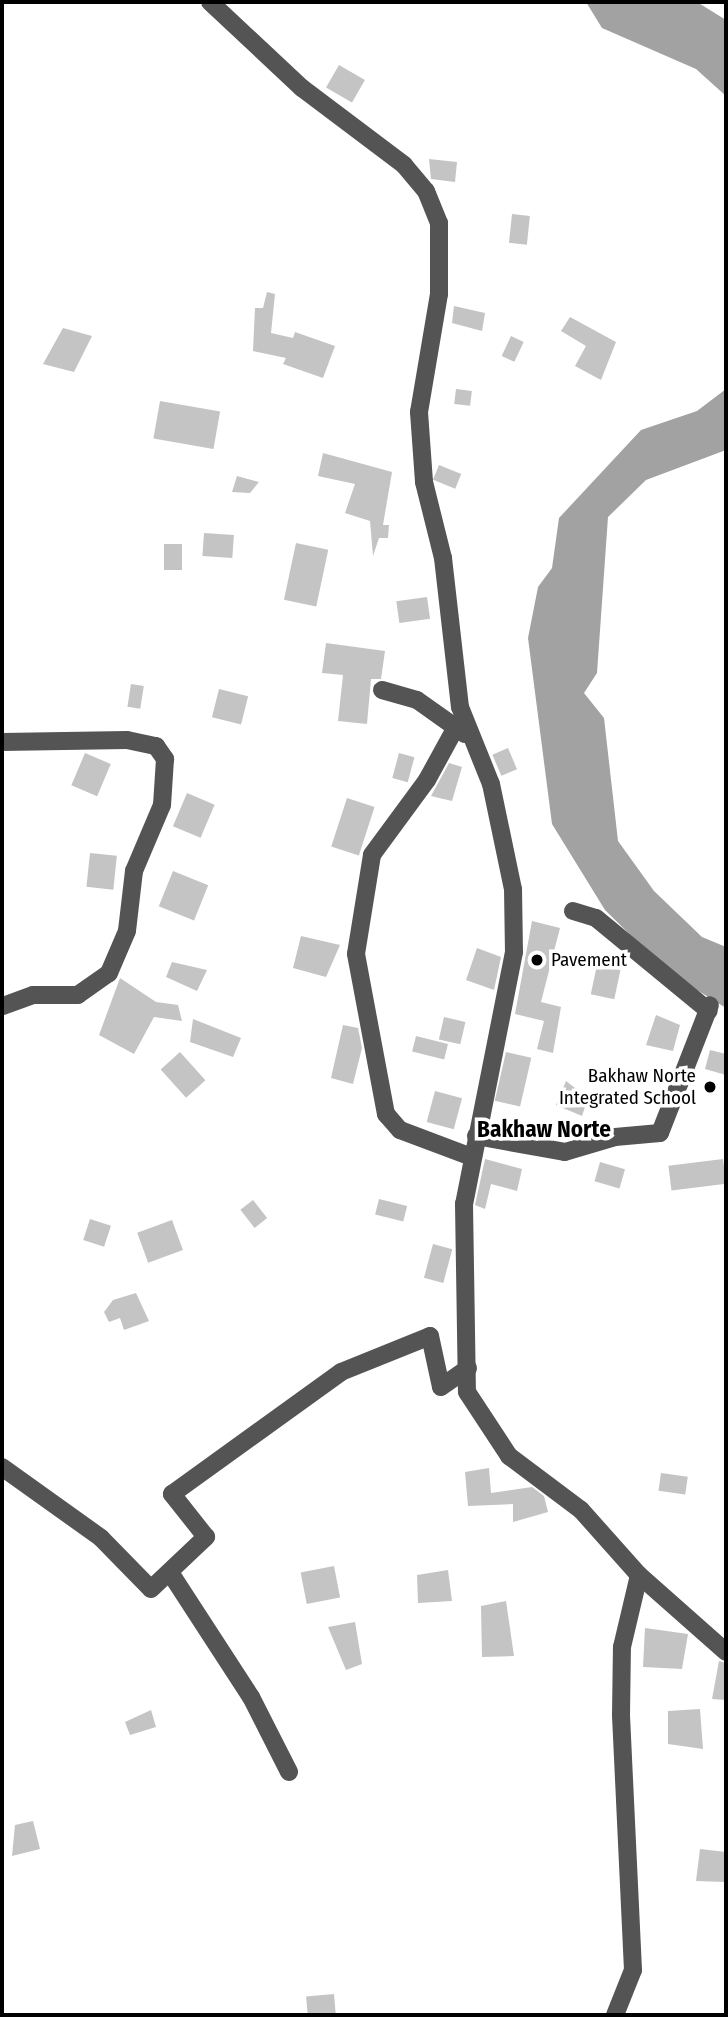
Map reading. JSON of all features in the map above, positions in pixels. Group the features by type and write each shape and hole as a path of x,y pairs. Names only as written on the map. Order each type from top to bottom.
{"street":[{"path":"210,2 302,88 404,165 426,191 439,223 439,294 419,412 424,482 443,558 462,732 491,784 513,889 514,939 464,1204 467,1392 483,1425 509,1456 581,1510 639,1575 726,1652"},
{"path":"382,690 417,700 462,732"},
{"path":"462,732 372,855 356,954 386,1114 400,1130 472,1157"},
{"path":"2,742 127,740 156,746 165,759 162,805 134,871 127,931 109,973 78,995 33,995 2,1006"},
{"path":"476,1136 565,1152 615,1137 660,1133 709,1008 596,918 573,911"},
{"path":"2,1467 101,1538 151,1588 170,1574 206,1537 172,1494 341,1372 430,1336 441,1387 468,1368"},
{"path":"170,1574 251,1697 289,1772"},
{"path":"615,2015 633,1969 621,1701 622,1647 639,1575"},
{"path":"705,1634 726,1633"}],"shaded area":[{"path":"586,2 697,2 726,20 726,96 696,69 602,28"},
{"path":"726,389 726,450 646,480 608,517 597,673 584,693 604,718 618,841 654,891 702,937 726,947 726,1008 668,972 605,910 552,824 528,638 538,587 552,568 559,518 641,430 697,411"}],"building":[{"path":"339,65 365,80 352,103 326,88"},
{"path":"429,159 457,162 455,182 431,179"},
{"path":"512,214 530,216 527,245 509,243"},
{"path":"267,292 275,294 271,333 293,338 295,332 335,346 323,378 283,364 286,358 253,351 255,308 263,308"},
{"path":"454,306 485,313 482,331 452,323"},
{"path":"570,317 616,342 601,380 575,366 586,346 561,331"},
{"path":"63,328 92,336 74,372 43,364"},
{"path":"511,336 524,342 514,362 502,356"},
{"path":"456,389 472,391 470,406 454,404"},
{"path":"160,401 220,412 213,449 153,438"},
{"path":"323,453 392,472 383,525 389,525 388,538 379,538 373,556 370,521 345,513 355,484 318,476"},
{"path":"439,465 461,474 455,489 433,480"},
{"path":"237,476 259,482 250,493 232,492"},
{"path":"204,533 234,535 232,558 202,556"},
{"path":"296,543 328,550 316,607 284,600"},
{"path":"164,544 182,544 182,570 164,570"},
{"path":"427,597 430,619 399,623 396,601"},
{"path":"326,643 385,651 381,679 371,679 367,724 338,721 343,675 322,673"},
{"path":"131,684 144,686 140,709 127,707"},
{"path":"219,689 248,696 241,724 212,717"},
{"path":"508,748 517,769 501,776 492,755"},
{"path":"85,753 111,764 97,796 71,785"},
{"path":"399,753 414,757 408,782 392,778"},
{"path":"449,763 462,767 452,801 431,796"},
{"path":"187,793 215,805 201,838 173,826"},
{"path":"347,798 375,807 359,855 331,847"},
{"path":"90,853 117,856 113,890 86,887"},
{"path":"173,871 208,885 194,920 159,906"},
{"path":"532,921 560,928 541,1002 561,1007 553,1053 537,1049 544,1021 515,1014"},
{"path":"301,936 340,945 326,977 293,968"},
{"path":"477,948 501,957 494,990 466,980"},
{"path":"172,962 207,970 197,991 166,977"},
{"path":"597,965 620,970 614,999 591,994"},
{"path":"120,978 156,1002 178,1005 182,1021 154,1017 134,1054 99,1035"},
{"path":"656,1015 680,1025 673,1051 646,1045"},
{"path":"444,1017 465,1022 460,1044 439,1039"},
{"path":"193,1019 241,1038 233,1057 190,1042"},
{"path":"343,1025 358,1028 362,1048 353,1084 331,1078"},
{"path":"416,1036 448,1044 444,1060 412,1052"},
{"path":"710,1050 726,1054 726,1075 705,1069"},
{"path":"180,1052 205,1080 186,1098 161,1069"},
{"path":"506,1052 531,1058 520,1107 495,1101"},
{"path":"566,1081 588,1098 582,1116 556,1105"},
{"path":"435,1091 462,1098 454,1129 427,1122"},
{"path":"485,1159 522,1169 517,1191 491,1184 485,1209 475,1205"},
{"path":"723,1159 726,1184 671,1191 668,1166"},
{"path":"600,1162 625,1169 619,1188 594,1181"},
{"path":"379,1199 407,1206 403,1222 375,1215"},
{"path":"253,1200 267,1218 255,1228 240,1210"},
{"path":"90,1219 111,1226 104,1247 83,1240"},
{"path":"172,1220 183,1250 148,1263 137,1233"},
{"path":"433,1244 452,1249 443,1283 424,1278"},
{"path":"136,1293 149,1321 124,1330 120,1318 109,1322 104,1312 113,1300"},
{"path":"489,1468 491,1493 532,1487 544,1496 548,1512 513,1522 513,1504 468,1506 465,1472"},
{"path":"661,1473 688,1477 685,1495 658,1491"},
{"path":"334,1566 340,1597 307,1604 301,1572"},
{"path":"448,1570 452,1601 418,1603 417,1575"},
{"path":"506,1601 514,1656 482,1657 481,1606"},
{"path":"355,1622 362,1664 346,1670 328,1627"},
{"path":"645,1628 688,1634 682,1669 643,1667"},
{"path":"719,1661 726,1663 726,1700 712,1699"},
{"path":"700,1709 703,1749 668,1744 668,1711"},
{"path":"151,1710 156,1727 130,1735 125,1722"},
{"path":"33,1821 40,1849 12,1856 15,1825"},
{"path":"700,1849 726,1852 726,1882 696,1881"},
{"path":"334,1994 336,2015 308,2015 306,1996"}],"place":[{"name":"Pavement","path":"537,960"},
{"name":"Bakhaw Norte Integrated School","path":"710,1087"}],"district":[{"name":"Bakhaw Norte","path":"544,1129"}]}
